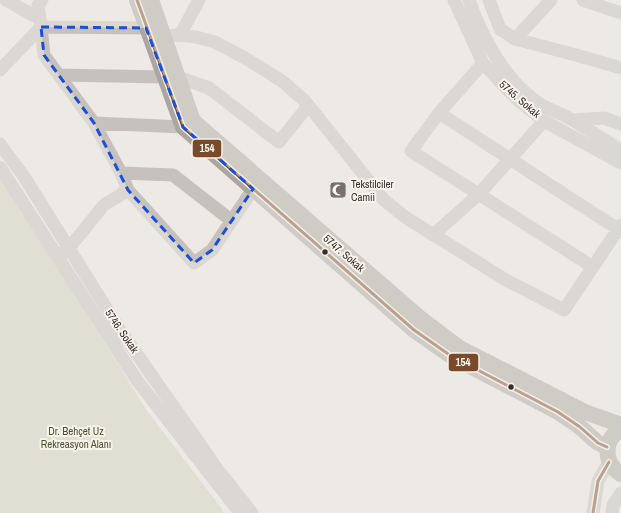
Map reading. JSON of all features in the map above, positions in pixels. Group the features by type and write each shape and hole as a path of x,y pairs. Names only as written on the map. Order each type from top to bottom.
{"main road":[{"name":"5747. Sokak","path":"136,0 146,28 194,121 421,319 458,347 585,412 621,425"},
{"name":"5747. Sokak","path":"152,0 164,36 171,77 183,127 414,330 450,356 558,412 580,427 608,454"},
{"path":"621,429 614,434 610,440 608,454 614,468 621,474"}],"street":[{"path":"6,0 41,23 146,28"},
{"path":"42,0 38,5 44,55 94,123 121,173 128,190 194,263 212,250 253,189"},
{"path":"180,35 199,0"},
{"name":"5745. Sokak","path":"469,0 474,15 494,54 511,77 534,100 573,120 621,150"},
{"path":"489,0 500,29 515,39 621,68"},
{"path":"515,39 551,0"},
{"path":"583,0 606,4 621,13"},
{"name":"5745. Sokak","path":"453,1 483,63 519,101 544,121 621,164"},
{"path":"0,70 41,23"},
{"path":"164,36 180,35 215,42 245,58 282,82 308,106 384,200 405,217 506,280 564,310 593,267 619,233 439,113"},
{"path":"483,63 439,113 411,151 593,267"},
{"path":"59,75 171,77 209,88 279,142 308,106"},
{"path":"573,120 604,118 621,124"},
{"path":"433,235 478,195 544,121"},
{"path":"94,123 183,127"},
{"name":"5746. Sokak","path":"0,144 23,174 120,330 218,470 252,513"},
{"name":"5746. Sokak","path":"0,167 136,379 240,513"},
{"path":"121,173 173,175 232,221"},
{"path":"58,257 69,248 104,204 128,190"},
{"path":"593,513 598,481 608,454"},
{"path":"612,513 613,505 621,493"}],"highlighted area":[{"path":"41,27 146,28 183,127 253,189 212,250 194,263 128,190 94,123 44,55"}],"green space":[{"name":"Dr. Behçet Uz Rekreasyon Alanı","path":"0,174 147,411 222,509 223,513 0,513"}],"transit line":[{"name":"154","path":"137,0 183,127 414,330 451,356 558,412 580,427 598,443 607,447"},
{"name":"154","path":"593,513 598,481 609,462"}],"place":[{"name":"Tekstilciler Camii","path":"338,190"}]}
